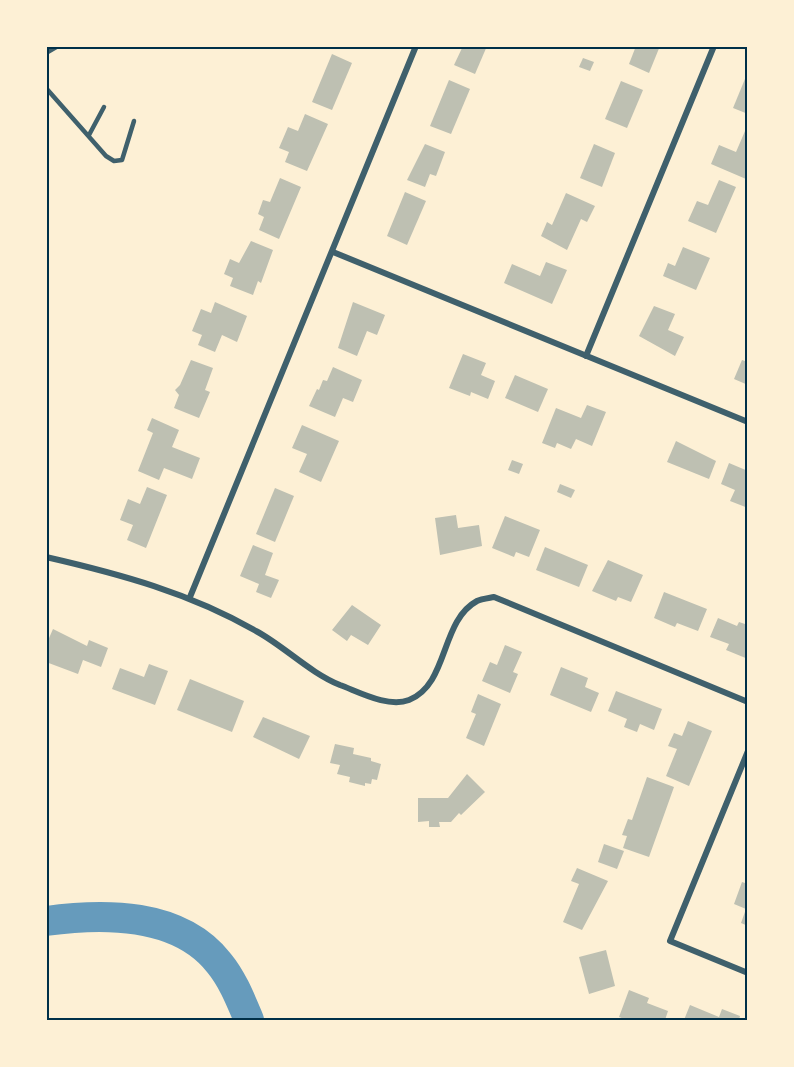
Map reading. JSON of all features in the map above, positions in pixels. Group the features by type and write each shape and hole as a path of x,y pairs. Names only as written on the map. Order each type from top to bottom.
{"street":[{"path":"190,597 416,46"},
{"path":"586,356 714,46"},
{"path":"333,252 747,423"},
{"path":"46,557 118,573 190,597 256,631 335,683 382,700 408,701 426,690 461,615 477,601 494,597 747,702"},
{"path":"747,751 670,941 747,973"}],"lane":[{"path":"46,53 58,46"},
{"path":"46,88 106,156 114,160 122,160 134,122"},
{"path":"89,135 104,107"}],"building":[{"path":"463,46 487,46 475,74 454,65"},
{"path":"636,46 660,46 649,73 629,64"},
{"path":"332,54 352,63 332,110 312,102"},
{"path":"583,58 594,62 590,71 579,67"},
{"path":"748,74 748,114 733,108"},
{"path":"449,80 470,89 451,134 430,126"},
{"path":"621,81 643,90 627,128 605,119"},
{"path":"305,114 328,124 307,171 285,162 289,152 279,148 288,127 298,131"},
{"path":"745,131 748,132 746,179 711,164 719,145 736,152"},
{"path":"425,144 445,152 436,176 430,174 425,187 407,180"},
{"path":"594,144 615,153 602,187 580,178"},
{"path":"280,178 301,187 279,239 259,230 264,217 258,214 263,200 270,202"},
{"path":"719,180 736,187 716,233 688,221 697,201 708,205"},
{"path":"405,192 426,201 407,245 387,236"},
{"path":"566,193 595,206 587,222 581,219 567,250 541,236 547,222 552,225"},
{"path":"251,241 273,250 261,283 258,281 253,295 230,286 233,278 224,274 230,259 239,263"},
{"path":"683,247 710,258 696,290 663,276 668,263 675,266"},
{"path":"546,262 567,270 552,304 504,283 512,264 540,276"},
{"path":"215,302 247,316 237,342 222,335 215,352 198,345 202,335 192,331 201,309 211,313"},
{"path":"353,302 385,315 377,335 367,331 357,356 338,348"},
{"path":"654,306 675,314 668,330 684,337 675,356 639,336"},
{"path":"463,354 486,363 481,375 495,381 488,399 471,392 470,396 449,388"},
{"path":"191,360 213,368 205,390 210,392 199,418 174,408 179,395 175,390 180,385"},
{"path":"742,360 748,362 748,385 734,379"},
{"path":"333,367 362,380 353,402 343,398 335,417 309,406 323,380 327,381"},
{"path":"515,375 548,389 538,412 505,398"},
{"path":"587,405 606,412 592,446 576,439 571,449 557,443 555,448 542,443 556,408 581,418"},
{"path":"152,418 179,430 172,447 200,458 192,479 164,468 159,480 138,471 153,433 147,430"},
{"path":"302,425 339,441 321,482 299,472 307,454 292,448"},
{"path":"676,441 716,461 709,479 667,462"},
{"path":"512,460 523,464 519,474 508,470"},
{"path":"729,463 748,471 748,508 730,501 735,490 721,484"},
{"path":"560,484 575,490 571,498 557,492"},
{"path":"147,487 167,495 146,548 127,540 133,525 120,520 128,499 140,504"},
{"path":"275,488 294,496 275,542 256,534"},
{"path":"456,515 458,528 479,525 482,546 440,555 435,518"},
{"path":"505,516 540,530 529,557 516,552 514,557 492,548"},
{"path":"253,545 273,553 265,575 279,580 271,598 256,592 259,584 240,576"},
{"path":"545,547 588,565 579,587 536,570"},
{"path":"608,560 643,575 631,602 618,597 616,601 592,591"},
{"path":"664,592 707,609 698,631 677,623 675,627 654,618"},
{"path":"352,605 381,625 368,645 351,635 347,641 332,630"},
{"path":"718,618 737,626 739,622 748,625 748,659 726,650 729,644 710,637"},
{"path":"53,629 87,646 89,640 108,648 101,667 83,660 78,674 46,662 46,645"},
{"path":"505,645 522,652 513,672 518,674 510,693 482,681 490,662 497,665"},
{"path":"149,664 168,671 155,705 112,689 120,668 144,677"},
{"path":"561,667 588,678 585,687 599,693 591,712 550,695"},
{"path":"190,679 244,701 232,732 177,710"},
{"path":"616,691 662,709 654,730 640,724 637,732 624,727 627,719 608,711"},
{"path":"478,694 501,704 484,746 466,738 476,714 471,712"},
{"path":"263,717 310,736 299,759 253,737"},
{"path":"688,721 712,731 689,786 666,776 677,749 668,746 674,733 682,736"},
{"path":"335,744 354,748 353,754 371,758 371,761 381,764 377,780 372,779 371,784 365,783 365,786 349,782 350,777 337,774 340,765 330,763"},
{"path":"467,774 485,792 451,822 439,822 440,827 429,827 429,821 418,822 418,798 448,798"},
{"path":"647,777 674,787 649,857 623,848 627,836 622,835 628,819 632,820"},
{"path":"604,844 624,851 617,869 598,862"},
{"path":"577,868 608,881 582,930 563,922 579,884 571,881"},
{"path":"742,882 748,884 748,926 741,923 746,909 734,904"},
{"path":"606,950 615,986 589,994 579,957"},
{"path":"629,990 649,998 647,1003 668,1011 665,1020 627,1020 619,1017"},
{"path":"690,1005 719,1017 722,1009 740,1016 739,1020 684,1020"}],"waterway":[{"path":"46,921 116,917 162,925 183,934 202,946 219,963 233,983 249,1020"}]}
